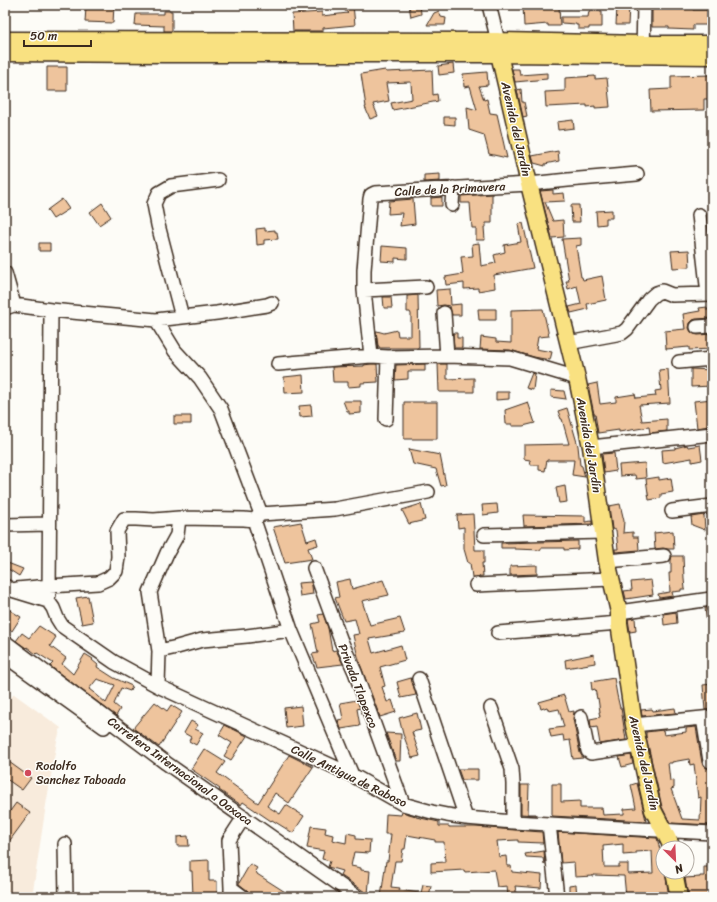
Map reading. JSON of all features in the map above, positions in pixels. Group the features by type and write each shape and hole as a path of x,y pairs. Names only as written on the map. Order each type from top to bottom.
{"main road":[{"path":"5,40 166,48 498,48 643,50 712,56"},
{"path":"643,50 712,44"},
{"path":"5,53 122,47"},
{"name":"Avenida del Jardín","path":"498,48 529,184 577,378 590,447 607,560 619,618 634,726 653,810 668,840"},
{"path":"676,880 679,897"}],"street":[{"path":"489,5 498,48"},
{"path":"643,50 644,5"},
{"name":"Calle de la Primavera","path":"364,290 364,270 370,199 371,195 375,193 529,184 637,174"},
{"path":"182,317 158,226 154,204 159,193 171,186 218,180"},
{"path":"452,205 453,188"},
{"path":"568,343 622,333 627,329 649,299 656,293 662,291 672,295 710,294 699,215"},
{"path":"5,272 10,307 156,320 224,312 272,303"},
{"path":"371,356 364,290 426,287"},
{"path":"8,588 48,601 51,310"},
{"path":"444,312 446,356"},
{"path":"156,320 175,351 200,378 221,409 257,517 291,630 352,775"},
{"path":"697,327 712,326"},
{"path":"278,364 371,356 510,358 577,378"},
{"path":"386,419 388,357"},
{"path":"679,362 712,359"},
{"path":"590,447 712,434"},
{"path":"8,588 98,583 109,578 116,571 118,557 117,531 124,520 179,518 244,519 335,509 428,492"},
{"path":"672,511 712,506"},
{"path":"158,686 159,651 150,592 167,553 178,535 179,518"},
{"path":"5,525 49,524"},
{"path":"484,535 604,532"},
{"path":"607,560 664,556"},
{"name":"Privada Tlapexco","path":"314,568 403,804"},
{"path":"476,585 611,579"},
{"path":"498,632 619,618 712,599"},
{"name":"Calle Antigua de Raboso","path":"48,601 62,626 114,662 158,686 352,775 403,804 432,812 466,818 712,833"},
{"path":"159,651 177,648 202,640 291,630"},
{"name":"Carretera Internacional a Oaxaca","path":"5,642 241,821"},
{"name":"Carretera Internacional a Oaxaca","path":"5,656 241,821 357,897"},
{"path":"418,679 466,818"},
{"path":"492,708 512,769 513,822"},
{"path":"581,717 588,751 591,753 639,746"},
{"path":"634,726 707,718 710,761"},
{"path":"241,821 229,840 231,892 243,897"},
{"path":"549,824 557,897"},
{"name":"Carretera Internacional a Oaxaca","path":"266,838 341,897"},
{"path":"65,844 66,897"}],"shaded area":[{"name":"Rodolfo Sanchez Taboada","path":"14,694 61,728 57,741 46,805 32,897 5,897 5,702 6,703"}],"building":[{"path":"100,5 114,5 113,23 85,22 86,7 100,8"},
{"path":"338,5 353,5 355,25 323,28 323,31 293,31 292,14 322,12 322,16 348,13"},
{"path":"409,5 420,5 421,14 411,17"},
{"path":"523,5 559,5 560,26 548,26 548,24 524,26"},
{"path":"652,5 693,5 693,10 708,10 707,25 693,25 693,30 669,29 669,27 652,27"},
{"path":"617,6 629,6 628,25 616,25"},
{"path":"164,11 172,11 172,31 164,31 164,26 135,25 136,14 164,14"},
{"path":"439,11 441,17 446,18 445,25 427,25 434,13"},
{"path":"589,11 602,11 602,27 578,29 578,25 576,24 561,23 561,17 588,17"},
{"path":"453,64 454,73 439,75 438,66"},
{"path":"47,67 67,67 67,91 47,91"},
{"path":"512,69 519,69 520,75 547,73 547,79 515,82"},
{"path":"385,70 386,72 432,70 433,95 437,94 438,101 393,110 391,103 412,99 411,82 386,83 389,101 373,104 378,116 370,119 365,107 361,74"},
{"path":"487,72 488,85 479,86 484,100 487,99 490,113 497,114 507,158 489,154 484,135 469,130 467,107 477,110 470,86 464,87 463,74"},
{"path":"712,75 712,99 704,99 704,110 651,111 650,90 671,89 671,76"},
{"path":"595,76 595,79 607,78 610,107 595,108 595,106 587,107 587,105 546,107 545,92 565,91 565,78"},
{"path":"521,89 522,102 524,102 527,116 523,117 517,90"},
{"path":"444,117 455,117 455,125 444,124"},
{"path":"573,120 574,128 558,130 557,122"},
{"path":"558,151 559,161 545,164 545,166 534,163 532,156"},
{"path":"440,174 440,181 424,182 424,175"},
{"path":"553,190 553,194 564,193 565,201 545,202 553,221 563,220 564,237 552,238 540,191"},
{"path":"492,194 492,223 486,223 486,227 484,227 485,240 476,240 476,228 472,228 470,203 461,203 461,196"},
{"path":"442,197 442,206 431,206 431,198"},
{"path":"62,199 69,209 53,219 47,210"},
{"path":"413,199 415,224 400,226 402,213 388,214 389,201"},
{"path":"102,203 111,217 99,225 90,212"},
{"path":"571,205 579,205 580,222 572,222"},
{"path":"612,210 612,218 606,218 606,224 597,225 596,211"},
{"path":"523,223 533,268 494,275 495,288 478,291 478,288 464,289 464,283 446,285 445,277 463,274 461,257 473,256 472,244 479,243 481,266 496,263 494,255 505,252 504,245 521,242 518,224"},
{"path":"265,228 265,231 275,230 275,232 277,232 278,239 264,240 264,244 257,245 256,229"},
{"path":"581,238 581,245 576,246 581,277 583,280 602,276 606,300 587,304 588,309 571,313 569,307 581,304 577,286 568,289 566,281 569,281 562,239"},
{"path":"39,243 50,243 50,251 39,251"},
{"path":"382,246 407,248 407,259 395,258 395,262 381,261"},
{"path":"689,250 690,267 673,268 671,251"},
{"path":"450,289 451,305 461,304 461,315 452,315 450,306 437,306 436,290"},
{"path":"418,295 419,348 379,348 376,331 384,333 397,330 398,336 411,336 411,314 410,312 407,312 407,296"},
{"path":"383,297 391,297 392,308 384,308"},
{"path":"707,307 707,310 712,309 712,318 693,320 690,323 689,328 694,334 712,334 712,349 689,350 689,347 666,349 665,331 685,329 683,314 700,311 699,308"},
{"path":"478,309 496,309 496,320 479,320"},
{"path":"543,309 549,336 538,337 536,349 552,352 550,360 510,350 480,349 481,337 496,339 496,342 511,343 511,310"},
{"path":"453,333 457,333 457,338 462,338 462,348 454,348"},
{"path":"377,364 378,382 361,383 361,386 348,387 348,382 333,382 332,367 364,366"},
{"path":"425,364 425,371 408,371 408,379 395,380 396,365"},
{"path":"438,364 447,364 447,379 474,378 474,392 439,392"},
{"path":"668,369 670,403 639,405 642,421 667,419 667,431 650,433 649,427 619,432 619,430 598,433 588,385 597,383 600,404 616,402 616,397 635,394 636,398 656,396 655,391 661,390 659,370"},
{"path":"691,369 712,370 712,386 691,387"},
{"path":"532,373 535,374 533,390 526,388"},
{"path":"303,375 304,392 285,393 284,377"},
{"path":"551,390 564,391 566,399 551,397"},
{"path":"496,392 509,392 509,399 496,400"},
{"path":"712,399 712,424 697,428 694,401"},
{"path":"343,401 361,401 361,413 349,414 349,411 347,411"},
{"path":"404,402 437,402 437,439 404,439"},
{"path":"528,402 535,423 523,426 512,426 512,424 506,424 505,410"},
{"path":"311,405 312,416 300,417 299,406"},
{"path":"567,408 578,446 580,465 582,466 585,477 572,475 574,460 547,460 545,471 539,470 539,465 531,465 530,460 524,459 524,445 569,444 562,419 558,411"},
{"path":"174,416 191,416 191,424 174,424"},
{"path":"687,445 688,447 700,445 702,460 692,462 692,458 663,463 662,450 675,449"},
{"path":"409,449 440,455 446,485 441,486 436,469 413,464"},
{"path":"614,453 616,471 604,473 602,454"},
{"path":"645,463 646,478 636,479 635,475 620,476 619,465"},
{"path":"659,477 659,480 671,478 673,492 661,494 661,498 649,500 646,479"},
{"path":"565,486 567,502 559,503 556,488"},
{"path":"421,504 425,520 409,524 402,510"},
{"path":"497,504 498,513 483,515 482,505"},
{"path":"620,504 624,521 623,533 633,532 633,537 638,537 639,550 615,552 615,549 618,549 616,530 612,529 609,506"},
{"path":"473,514 475,550 484,550 484,563 482,563 483,576 472,577 470,563 468,563 464,549 464,527 458,528 457,515"},
{"path":"523,515 585,516 585,522 592,521 592,524 524,526"},
{"path":"704,515 705,530 692,525 691,517"},
{"path":"301,522 307,541 316,538 318,545 308,548 312,559 285,563 273,527"},
{"path":"673,531 674,549 655,549 654,533"},
{"path":"578,541 578,549 564,550 564,548 541,548 541,550 501,548 501,543"},
{"path":"672,556 683,556 685,589 672,592 673,596 659,598 658,594 670,592 669,573 671,573"},
{"path":"5,562 23,569 19,576 5,567"},
{"path":"537,565 537,574 510,575 510,566"},
{"path":"350,579 352,589 383,580 389,595 362,601 370,625 400,618 405,633 369,639 373,653 401,645 405,660 380,667 385,686 382,687 387,702 392,700 396,712 380,717 360,664 356,649 353,635 359,634 355,619 344,621 335,598 339,597 336,582"},
{"path":"651,580 653,595 626,599 624,591 632,590 631,582"},
{"path":"311,582 313,594 300,596 298,583"},
{"path":"88,596 93,622 82,624 76,598"},
{"path":"712,607 712,625 707,625 705,608"},
{"path":"8,609 21,617 12,631 5,626 5,613"},
{"path":"676,612 677,623 664,625 663,614"},
{"path":"323,614 328,628 332,651 336,650 343,664 317,667 312,654 318,653 312,624 320,622 318,615"},
{"path":"635,618 636,631 630,632 628,619"},
{"path":"39,626 56,637 50,646 66,658 62,664 73,674 85,654 93,659 92,660 98,665 97,667 114,678 132,686 130,691 121,688 114,704 120,709 116,716 50,666 53,663 16,641 22,633 29,638","holes":["97,679 115,685 106,703 89,689"]},
{"path":"594,654 595,663 566,668 565,660"},
{"path":"411,678 416,695 401,698 397,682"},
{"path":"614,678 626,740 600,744 597,727 591,728 590,719 600,717 600,712 598,698 597,699 595,689 592,690 591,682"},
{"path":"712,684 712,709 705,710 703,685"},
{"path":"564,695 569,712 574,711 573,719 580,753 583,758 573,759 570,740 564,741 563,735 551,737 549,729 564,727 559,709 549,711 547,707 541,709 539,702"},
{"path":"357,700 360,708 357,709 360,726 341,729 338,720 343,719 340,703"},
{"path":"155,702 167,711 171,705 182,712 159,747 133,728"},
{"path":"301,706 303,726 286,728 284,708"},
{"path":"675,708 676,713 642,716 641,710 652,709 653,711"},
{"path":"417,713 421,730 412,732 420,756 412,758 399,718"},
{"path":"191,721 198,725 195,729 203,733 196,745 189,741 191,737 184,733"},
{"path":"225,725 247,736 231,760 224,756 232,743 219,735"},
{"path":"696,727 702,763 707,768 712,769 712,825 670,823 662,807 646,732 663,730 664,735 686,732 686,728","holes":["689,759 690,765 694,764 698,798 701,797 700,820 682,819 671,789 674,788 674,780 670,781 668,763"]},
{"path":"386,733 401,734 400,761 396,761"},
{"path":"204,749 225,762 217,773 258,803 289,755 313,767 289,803 275,793 267,806 280,814 286,805 304,816 293,833 272,820 271,821 243,802 241,805 191,769"},
{"path":"631,755 633,764 622,767 619,757"},
{"path":"9,762 31,778 22,790 5,778 5,768"},
{"path":"458,769 478,769 478,780 462,780"},
{"path":"637,783 646,821 552,816 552,784 561,784 561,802 580,801 580,808 602,808 603,815 624,814 624,809 636,808 631,785"},
{"path":"521,785 529,785 528,814 536,815 521,814"},
{"path":"16,803 30,813 5,847 5,818"},
{"path":"402,812 439,822 439,826 542,832 543,843 518,842 518,840 497,841 499,857 506,856 507,866 511,866 512,872 542,875 541,888 515,886 517,897 508,897 507,886 497,887 494,870 431,872 431,863 445,862 444,842 435,842 435,840 407,835 401,861 395,861 391,887 400,888 399,890 419,893 418,897 381,897 386,861 388,861 391,834 385,834 386,814 401,815"},
{"path":"311,826 326,828 325,833 333,835 332,840 346,843 347,833 356,835 356,839 370,840 369,853 354,852 351,866 361,868 361,870 370,871 368,894 340,875 342,871 328,867 330,861 322,859 324,851 307,848"},
{"path":"558,832 657,838 658,840 655,840 655,880 666,880 669,897 626,897 624,876 593,875 575,877 574,862 561,863","holes":["623,844 623,855 636,854 636,852 652,851 653,873 628,874 628,864 619,864 619,867 604,867 603,846"]},
{"path":"188,836 189,846 177,846 177,837"},
{"path":"544,851 545,864 543,858 526,857 525,854"},
{"path":"209,860 209,881 217,881 217,897 193,897 190,861"},
{"path":"250,864 257,868 255,871 257,874 293,897 252,897 248,891 239,884"},
{"path":"704,867 712,867 712,895 705,897 688,897 685,880 695,880 695,877 704,876"},
{"path":"423,885 431,886 429,897 420,897"},
{"path":"576,885 577,897 569,897 569,886"}],"place":[{"name":"Rodolfo Sanchez Taboada","path":"28,773"}]}
